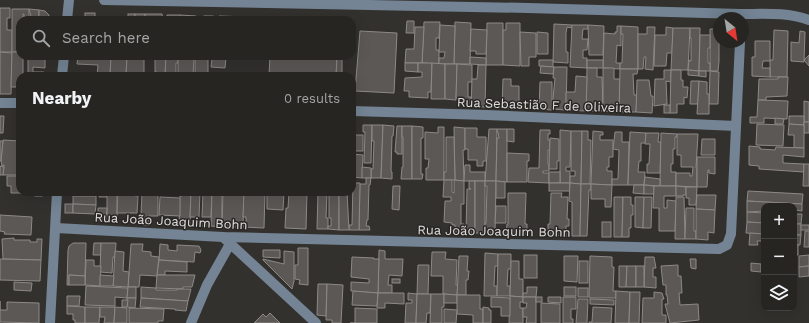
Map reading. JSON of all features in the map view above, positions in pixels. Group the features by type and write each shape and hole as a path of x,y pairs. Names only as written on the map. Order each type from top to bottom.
{"street":[{"path":"67,16 68,0"},
{"path":"104,0 528,8 713,15"},
{"path":"749,15 773,13 799,16 809,20"},
{"name":"Rua João Joaquim Bohn","path":"56,228 227,241 719,249 727,245 731,234 740,48"},
{"path":"62,72 64,60"},
{"path":"0,103 16,103"},
{"name":"Rua Sebastião F de Oliveira","path":"356,111 487,115 736,126"},
{"path":"50,323 57,196"},
{"path":"191,323 227,241 316,323"}],"building":[{"path":"0,8 10,8 10,18 7,18 7,30 12,30 12,52 0,52"},
{"path":"12,9 29,9 29,16 24,16 23,14 23,16 16,16 16,52 12,52"},
{"path":"29,9 39,10 39,16 31,16"},
{"path":"39,10 45,11 49,15 49,16 39,16"},
{"path":"85,13 95,13 95,16 85,16"},
{"path":"128,14 135,14 135,16 128,16"},
{"path":"135,14 145,14 145,16 135,16"},
{"path":"145,14 162,14 162,16 145,16"},
{"path":"167,15 180,15 180,16"},
{"path":"407,21 414,21 414,33 406,33"},
{"path":"424,22 440,22 439,38 436,38 436,50 439,50 439,64 422,63"},
{"path":"455,22 471,23 470,64 454,64"},
{"path":"487,23 503,23 503,65 486,65"},
{"path":"506,23 520,23 520,66 503,65 503,30 506,30"},
{"path":"554,24 572,25 572,28 567,27 566,33 566,52 568,52 568,63 553,62"},
{"path":"440,25 455,26 454,64 439,64 439,58 444,58 445,52 439,52"},
{"path":"572,25 588,25 588,29 583,29 582,39 588,39 587,50 583,50 583,58 587,58 587,68 570,67"},
{"path":"588,25 604,26 603,55 589,55"},
{"path":"617,26 621,26 621,46 617,45 616,63 620,63 620,69 603,68 604,33 615,34 615,32 617,32"},
{"path":"621,26 638,27 638,69 620,69 620,63 622,63 623,34 621,34"},
{"path":"415,27 424,27 422,63 405,63 406,49 414,49"},
{"path":"647,27 655,27 653,70 645,69 646,57 644,57 643,69 638,69 638,34 647,34"},
{"path":"666,27 673,28 672,53 667,53 666,66 654,66 655,35 666,35"},
{"path":"673,28 690,28 688,70 671,70"},
{"path":"690,28 700,28 699,71 688,70 689,60 691,61"},
{"path":"471,29 487,30 486,54 476,54 476,51 470,51"},
{"path":"710,29 713,29 713,48 719,48 719,61 718,71 710,71"},
{"path":"774,30 788,31 787,77 770,77 770,60 773,60"},
{"path":"360,31 397,33 394,93 356,91"},
{"path":"800,31 805,32 804,62 791,61 791,42 799,43"},
{"path":"520,32 536,33 536,57 529,57 529,66 521,66"},
{"path":"537,32 548,33 548,54 537,54"},
{"path":"700,35 710,35 708,63 710,63 710,71 699,71"},
{"path":"755,41 770,41 770,61 763,61 762,68 770,68 770,77 752,76 752,57 755,57"},
{"path":"0,52 12,53 11,94 0,94"},
{"path":"12,52 16,52 16,60 23,60 23,72 16,72 16,87 11,87"},
{"path":"809,55 809,66 804,60"},
{"path":"470,57 486,58 486,65 470,64"},
{"path":"28,60 45,60 45,68 33,67 33,72 28,72"},
{"path":"78,60 111,60 110,72 97,72 98,65 77,64"},
{"path":"111,60 127,60 126,72 110,72"},
{"path":"127,60 144,60 144,72 126,72"},
{"path":"155,60 166,60 165,72 155,72"},
{"path":"166,60 178,60 178,63 176,63 176,72 165,72"},
{"path":"178,60 194,60 193,72 178,72"},
{"path":"195,60 208,60 208,72 195,72"},
{"path":"212,60 226,60 225,68 211,67"},
{"path":"270,60 337,60 336,72 269,72"},
{"path":"337,60 342,60 342,72 336,72"},
{"path":"539,60 553,60 553,67 539,66"},
{"path":"587,60 603,60 603,68 587,68"},
{"path":"405,63 418,63 418,72 405,71"},
{"path":"418,63 432,63 431,92 428,92 428,98 409,97 409,91 404,91 405,78 422,77 422,72 418,72"},
{"path":"432,63 445,64 445,99 431,99"},
{"path":"445,64 457,64 456,100 445,99"},
{"path":"457,64 472,65 472,82 468,82 468,97 471,97 471,107 464,107 465,99 456,98"},
{"path":"478,65 486,65 485,107 471,107 472,79 477,79"},
{"path":"541,66 554,67 553,74 540,73"},
{"path":"554,67 567,67 566,110 552,109 555,78 553,78"},
{"path":"587,68 597,68 597,77 602,77 603,111 586,111"},
{"path":"603,68 614,68 614,79 620,79 619,112 603,111"},
{"path":"620,69 638,69 637,74 633,74 634,95 637,95 636,112 619,112"},
{"path":"664,70 671,70 671,82 666,81 667,104 654,106 655,79 664,79"},
{"path":"671,70 681,70 683,87 688,87 687,98 684,97 684,104 677,104 677,113 670,113"},
{"path":"688,70 699,71 699,76 688,75"},
{"path":"699,71 706,71 706,77 699,76"},
{"path":"710,71 719,72 718,104 709,104"},
{"path":"576,76 587,77 586,111 566,110 566,92 575,92"},
{"path":"778,77 788,77 787,96 766,97 766,100 758,100 759,79 778,79"},
{"path":"503,79 511,79 511,86 519,86 519,108 502,108"},
{"path":"637,80 649,80 651,96 653,96 652,113 636,112"},
{"path":"691,81 699,81 698,104 690,104"},
{"path":"699,81 707,82 707,94 709,94 709,114 697,114"},
{"path":"540,82 552,82 552,110 539,109"},
{"path":"758,100 788,101 787,119 764,118 764,123 750,123 750,117 757,117"},
{"path":"804,101 809,102 809,122 804,122"},
{"path":"664,105 670,105 670,113 664,113"},
{"path":"0,116 4,116 3,133 0,133"},
{"path":"789,116 804,116 804,125 789,124"},
{"path":"775,118 784,119 783,124 775,124"},
{"path":"804,122 809,122 809,133 804,133"},
{"path":"757,124 784,125 783,146 756,145"},
{"path":"789,124 804,125 804,148 794,148 794,135 788,135"},
{"path":"363,125 372,125 371,163 364,163 365,132 363,132"},
{"path":"372,125 383,125 381,178 371,178 371,169 373,169 374,141 372,141"},
{"path":"383,125 394,126 392,136 392,179 381,178"},
{"path":"397,126 402,126 402,154 397,154 397,152 395,152"},
{"path":"402,126 412,126 412,179 401,179 403,167"},
{"path":"412,126 423,127 423,138 421,138 422,179 412,179"},
{"path":"438,127 444,127 444,180 426,180 426,168 428,168 429,159 425,159 425,132 438,133"},
{"path":"454,127 465,128 465,150 463,150 464,181 455,180"},
{"path":"465,128 477,128 477,137 486,137 486,161 483,161 483,166 477,166 477,160 468,160 468,149 465,149"},
{"path":"489,129 497,129 496,181 485,181"},
{"path":"497,129 507,129 507,182 496,181 497,138 499,138"},
{"path":"507,129 514,129 514,142 507,141"},
{"path":"540,130 550,130 550,134 548,134 548,140 550,140 550,150 548,150 549,171 543,171 543,173 549,173 549,183 528,182 529,168 539,168"},
{"path":"560,130 571,131 570,167 566,167 566,171 570,171 570,183 560,183"},
{"path":"571,131 582,131 581,184 570,183 570,176 575,176 575,171 571,171"},
{"path":"582,131 588,131 588,140 591,140 590,184 581,184"},
{"path":"593,131 603,132 603,135 600,135 600,140 613,140 613,157 609,157 609,167 607,167 607,171 612,171 612,185 591,184"},
{"path":"615,132 622,132 622,142 629,142 628,185 612,185 612,179 618,179 619,150 613,149"},
{"path":"630,132 646,133 646,143 641,143 641,161 639,161 638,172 645,172 644,185 628,185"},
{"path":"646,133 659,133 658,142 661,142 660,173 647,173 650,144 645,144"},
{"path":"661,133 677,134 677,137 675,137 675,149 673,149 673,164 671,164 671,172 676,172 676,186 660,186"},
{"path":"677,134 698,134 696,168 697,187 676,186 676,173 690,173 690,176 692,176 693,167 681,167 681,155 677,155"},
{"path":"356,135 363,135 363,151 356,151"},
{"path":"446,137 454,137 455,180 444,180 444,172 446,172"},
{"path":"550,138 559,139 559,161 557,161 557,169 549,169"},
{"path":"702,139 715,139 715,155 701,155"},
{"path":"3,140 16,141 16,175 3,175 4,165 2,166 1,160"},
{"path":"0,141 3,141 1,161 0,161"},
{"path":"749,146 760,147 760,149 775,150 776,147 804,148 804,157 783,155 783,163 804,164 804,172 759,169 759,166 749,165"},
{"path":"507,153 529,154 529,161 527,161 527,182 507,182"},
{"path":"356,154 363,155 362,178 356,177"},
{"path":"697,157 715,157 715,174 709,173 708,170 707,187 697,187"},
{"path":"804,164 809,164 809,186 803,186"},
{"path":"465,165 470,165 470,172 485,172 485,181 464,181"},
{"path":"0,166 4,167 3,175 0,175"},
{"path":"362,167 371,168 371,178 362,178"},
{"path":"549,172 560,172 560,183 549,183"},
{"path":"7,176 16,176 16,193 11,193 11,186 7,186"},
{"path":"645,177 660,179 660,186 644,185"},
{"path":"366,178 371,178 369,185 368,220 366,226 369,226 370,230 359,230 360,184 366,184"},
{"path":"444,180 452,180 452,192 454,193 454,180 464,181 464,204 461,204 461,224 464,224 464,233 455,232 455,225 444,222 445,201 451,201 451,197 443,197"},
{"path":"469,181 475,181 475,233 466,233 467,189 471,189 469,188"},
{"path":"475,181 485,181 485,233 475,233"},
{"path":"485,181 496,181 495,234 485,233 487,186 485,186"},
{"path":"496,181 505,182 505,198 496,198"},
{"path":"356,183 360,183 359,230 349,230 349,225 352,225 353,196 356,196"},
{"path":"549,183 570,183 570,191 549,191"},
{"path":"570,183 581,184 580,236 572,236 572,202 569,201"},
{"path":"581,184 591,184 591,190 589,190 587,236 580,236"},
{"path":"591,184 612,185 611,207 605,207 605,199 591,199"},
{"path":"634,185 644,185 644,194 633,193"},
{"path":"644,185 654,186 654,194 644,194"},
{"path":"393,186 400,186 399,210 392,209"},
{"path":"654,186 676,186 676,196 664,196 664,208 667,208 667,200 676,201 675,231 659,231 659,208 653,208"},
{"path":"676,186 686,187 686,195 676,196"},
{"path":"686,187 697,187 696,205 689,205 689,198 686,198"},
{"path":"748,191 803,194 802,204 747,201"},
{"path":"508,193 526,193 525,224 527,224 527,234 506,234 508,224"},
{"path":"551,193 562,193 561,197 568,197 567,219 569,219 569,226 566,226 566,231 569,231 568,236 548,235 548,224 550,224"},
{"path":"697,195 716,195 715,210 696,209"},
{"path":"73,196 96,196 96,205 73,204"},
{"path":"107,196 117,196 117,217 107,216"},
{"path":"118,196 138,196 137,213 117,213"},
{"path":"142,196 158,196 158,216 149,216 149,225 143,225 143,216 141,215"},
{"path":"180,196 191,196 190,226 179,226"},
{"path":"191,196 200,196 199,217 190,217"},
{"path":"203,196 212,196 211,217 202,217"},
{"path":"212,196 222,196 222,227 211,226"},
{"path":"223,196 244,196 243,227 222,227"},
{"path":"244,196 265,196 264,228 243,227 243,223 246,223 246,217 243,217"},
{"path":"267,196 284,196 283,210 267,209"},
{"path":"289,196 307,196 306,229 285,228 286,208 288,208"},
{"path":"318,196 327,196 326,218 328,218 328,229 317,229"},
{"path":"329,196 339,196 339,230 328,229 328,226 331,226 331,218 329,218"},
{"path":"339,196 347,196 349,230 339,230"},
{"path":"160,197 180,198 180,216 159,215"},
{"path":"614,197 623,197 622,237 614,237"},
{"path":"623,197 631,197 631,205 633,205 633,215 631,215 629,237 622,237"},
{"path":"635,197 644,197 643,228 635,227"},
{"path":"644,197 652,197 651,228 643,228"},
{"path":"676,197 684,197 685,239 675,239"},
{"path":"747,201 784,203 761,203 761,211 747,212"},
{"path":"65,204 73,204 73,213 65,213"},
{"path":"73,204 96,205 95,214 73,213"},
{"path":"797,204 802,204 802,211 797,210"},
{"path":"496,206 506,206 506,223 495,223"},
{"path":"98,208 107,208 106,220 98,220"},
{"path":"686,208 694,208 694,231 696,231 696,239 685,239"},
{"path":"696,209 715,210 714,233 708,232 708,240 696,239"},
{"path":"747,212 761,213 761,223 747,222"},
{"path":"797,214 802,214 801,224 797,224"},
{"path":"0,215 32,217 31,235 4,234 5,232 0,231"},
{"path":"200,221 211,222 211,226 200,226"},
{"path":"602,222 611,222 611,237 602,237"},
{"path":"747,222 761,223 761,234 746,233"},
{"path":"797,224 801,224 801,235 797,235"},
{"path":"801,225 809,225 809,230 801,230"},
{"path":"805,231 809,231 809,247 804,247"},
{"path":"750,233 761,234 761,241 757,241 758,245 749,245"},
{"path":"797,235 801,235 800,245 797,245"},
{"path":"14,238 14,240 30,240 30,242 37,242 37,239 42,239 41,260 3,259 2,239"},
{"path":"73,243 86,243 85,276 69,275 69,285 67,285 68,250 69,246"},
{"path":"94,243 101,243 101,255 93,255"},
{"path":"101,243 116,243 112,273 100,272"},
{"path":"131,244 143,244 142,251 151,252 151,256 159,257 157,276 140,275 139,287 128,287"},
{"path":"160,244 168,245 168,250 177,251 177,245 199,246 201,250 200,253 195,252 194,262 159,260"},
{"path":"298,248 308,248 308,285 299,284 300,280 295,279 295,265 298,265"},
{"path":"263,250 280,250 280,258 263,257"},
{"path":"379,250 385,251 385,259 403,259 402,276 389,275 388,285 392,285 392,293 378,293"},
{"path":"115,251 124,252 123,271 129,272 128,287 113,286"},
{"path":"284,251 294,252 294,281 292,289 263,260 284,264"},
{"path":"432,252 446,252 445,259 457,260 457,295 443,294 443,276 431,276"},
{"path":"485,253 498,254 498,266 495,266 494,286 497,286 497,296 484,296"},
{"path":"498,254 511,254 511,269 508,269 507,286 510,286 510,296 497,296"},
{"path":"524,255 537,255 537,278 524,278"},
{"path":"809,255 809,266 799,267 799,256"},
{"path":"459,256 468,256 467,271 469,271 468,280 466,280 466,295 457,295"},
{"path":"564,256 578,256 577,282 564,281"},
{"path":"590,256 612,257 612,267 614,267 613,291 616,291 616,298 589,298"},
{"path":"352,257 379,259 378,293 351,291 351,282 369,283 369,279 351,277"},
{"path":"645,257 654,257 656,268 653,268 653,277 656,277 656,288 644,287"},
{"path":"0,259 41,260 40,281 0,280"},
{"path":"690,259 696,259 696,269 691,268"},
{"path":"86,260 94,260 94,266 101,266 100,286 85,285"},
{"path":"159,260 187,262 187,272 165,271 165,275 157,275"},
{"path":"511,261 519,261 519,279 523,279 523,297 510,296"},
{"path":"579,261 588,261 588,283 579,283"},
{"path":"751,263 761,264 761,272 751,271"},
{"path":"418,265 429,265 428,294 417,294"},
{"path":"678,265 678,276 681,276 682,293 679,293 680,305 698,304 699,320 670,323 665,304 668,304 666,285 663,285 661,266"},
{"path":"619,266 627,266 626,287 619,287"},
{"path":"627,266 636,266 636,287 626,287"},
{"path":"636,266 644,266 644,287 636,287"},
{"path":"809,266 809,276 799,277 799,267"},
{"path":"69,275 85,276 85,285 69,285"},
{"path":"100,275 114,276 113,286 100,286"},
{"path":"157,275 195,275 192,287 183,287 183,289 156,288"},
{"path":"392,279 400,279 400,283 392,283"},
{"path":"14,282 32,283 31,291 14,290"},
{"path":"318,284 327,284 326,316 317,315"},
{"path":"327,284 343,285 341,323 332,323 332,320 326,320"},
{"path":"86,286 128,288 127,298 115,297 115,306 85,305"},
{"path":"128,287 136,287 136,298 127,298"},
{"path":"141,287 156,288 156,290 191,289 188,301 141,298"},
{"path":"527,287 537,287 536,297 523,297 523,293 527,293"},
{"path":"564,287 576,287 576,296 564,296"},
{"path":"578,288 588,288 588,297 578,297"},
{"path":"353,291 378,293 377,306 352,305"},
{"path":"616,291 630,292 629,323 615,323"},
{"path":"630,292 640,292 639,323 629,323"},
{"path":"654,292 662,293 664,299 662,299 662,315 666,315 666,323 642,323 643,298 654,298"},
{"path":"378,293 404,293 404,304 385,303 385,308 377,308"},
{"path":"408,293 417,294 416,323 405,323 406,303 412,303 412,300 408,300"},
{"path":"417,294 431,294 430,313 427,313 426,323 416,323"},
{"path":"431,294 444,294 442,323 430,323"},
{"path":"444,294 457,295 457,303 444,303"},
{"path":"457,295 480,295 480,309 483,309 483,323 473,323 473,315 457,314"},
{"path":"67,296 80,296 79,306 67,306"},
{"path":"510,296 523,297 523,302 520,302 520,308 523,308 523,323 509,323"},
{"path":"491,297 510,298 510,316 501,316 501,307 491,307"},
{"path":"523,297 536,297 536,323 526,323 527,317 523,317 523,308 526,308 527,303 523,303"},
{"path":"536,297 542,297 542,302 536,302"},
{"path":"548,297 561,297 561,303 548,302"},
{"path":"563,297 576,297 576,309 571,309 571,319 573,319 573,323 563,323"},
{"path":"127,298 136,298 135,308 127,307"},
{"path":"141,298 188,301 186,311 140,307"},
{"path":"578,299 588,299 587,323 576,323"},
{"path":"590,299 614,300 614,305 590,304"},
{"path":"122,300 128,300 127,307 122,307"},
{"path":"7,302 39,303 39,323 0,322 0,310 7,310"},
{"path":"541,303 560,304 560,323 541,323"},
{"path":"67,306 85,307 85,323 75,323 75,320 73,320 73,314 67,314"},
{"path":"85,307 100,307 99,323 85,323"},
{"path":"100,307 115,307 114,323 104,323 105,317 100,317"},
{"path":"115,307 127,308 127,323 114,323"},
{"path":"483,307 491,310 491,323 483,323"},
{"path":"593,307 612,308 611,323 589,323 592,322"},
{"path":"129,308 164,309 163,321 158,321 158,323 129,323"},
{"path":"355,308 377,309 377,323 355,323"},
{"path":"444,309 457,310 456,323 444,323"},
{"path":"270,313 280,323 254,323 263,314 266,317"}]}
